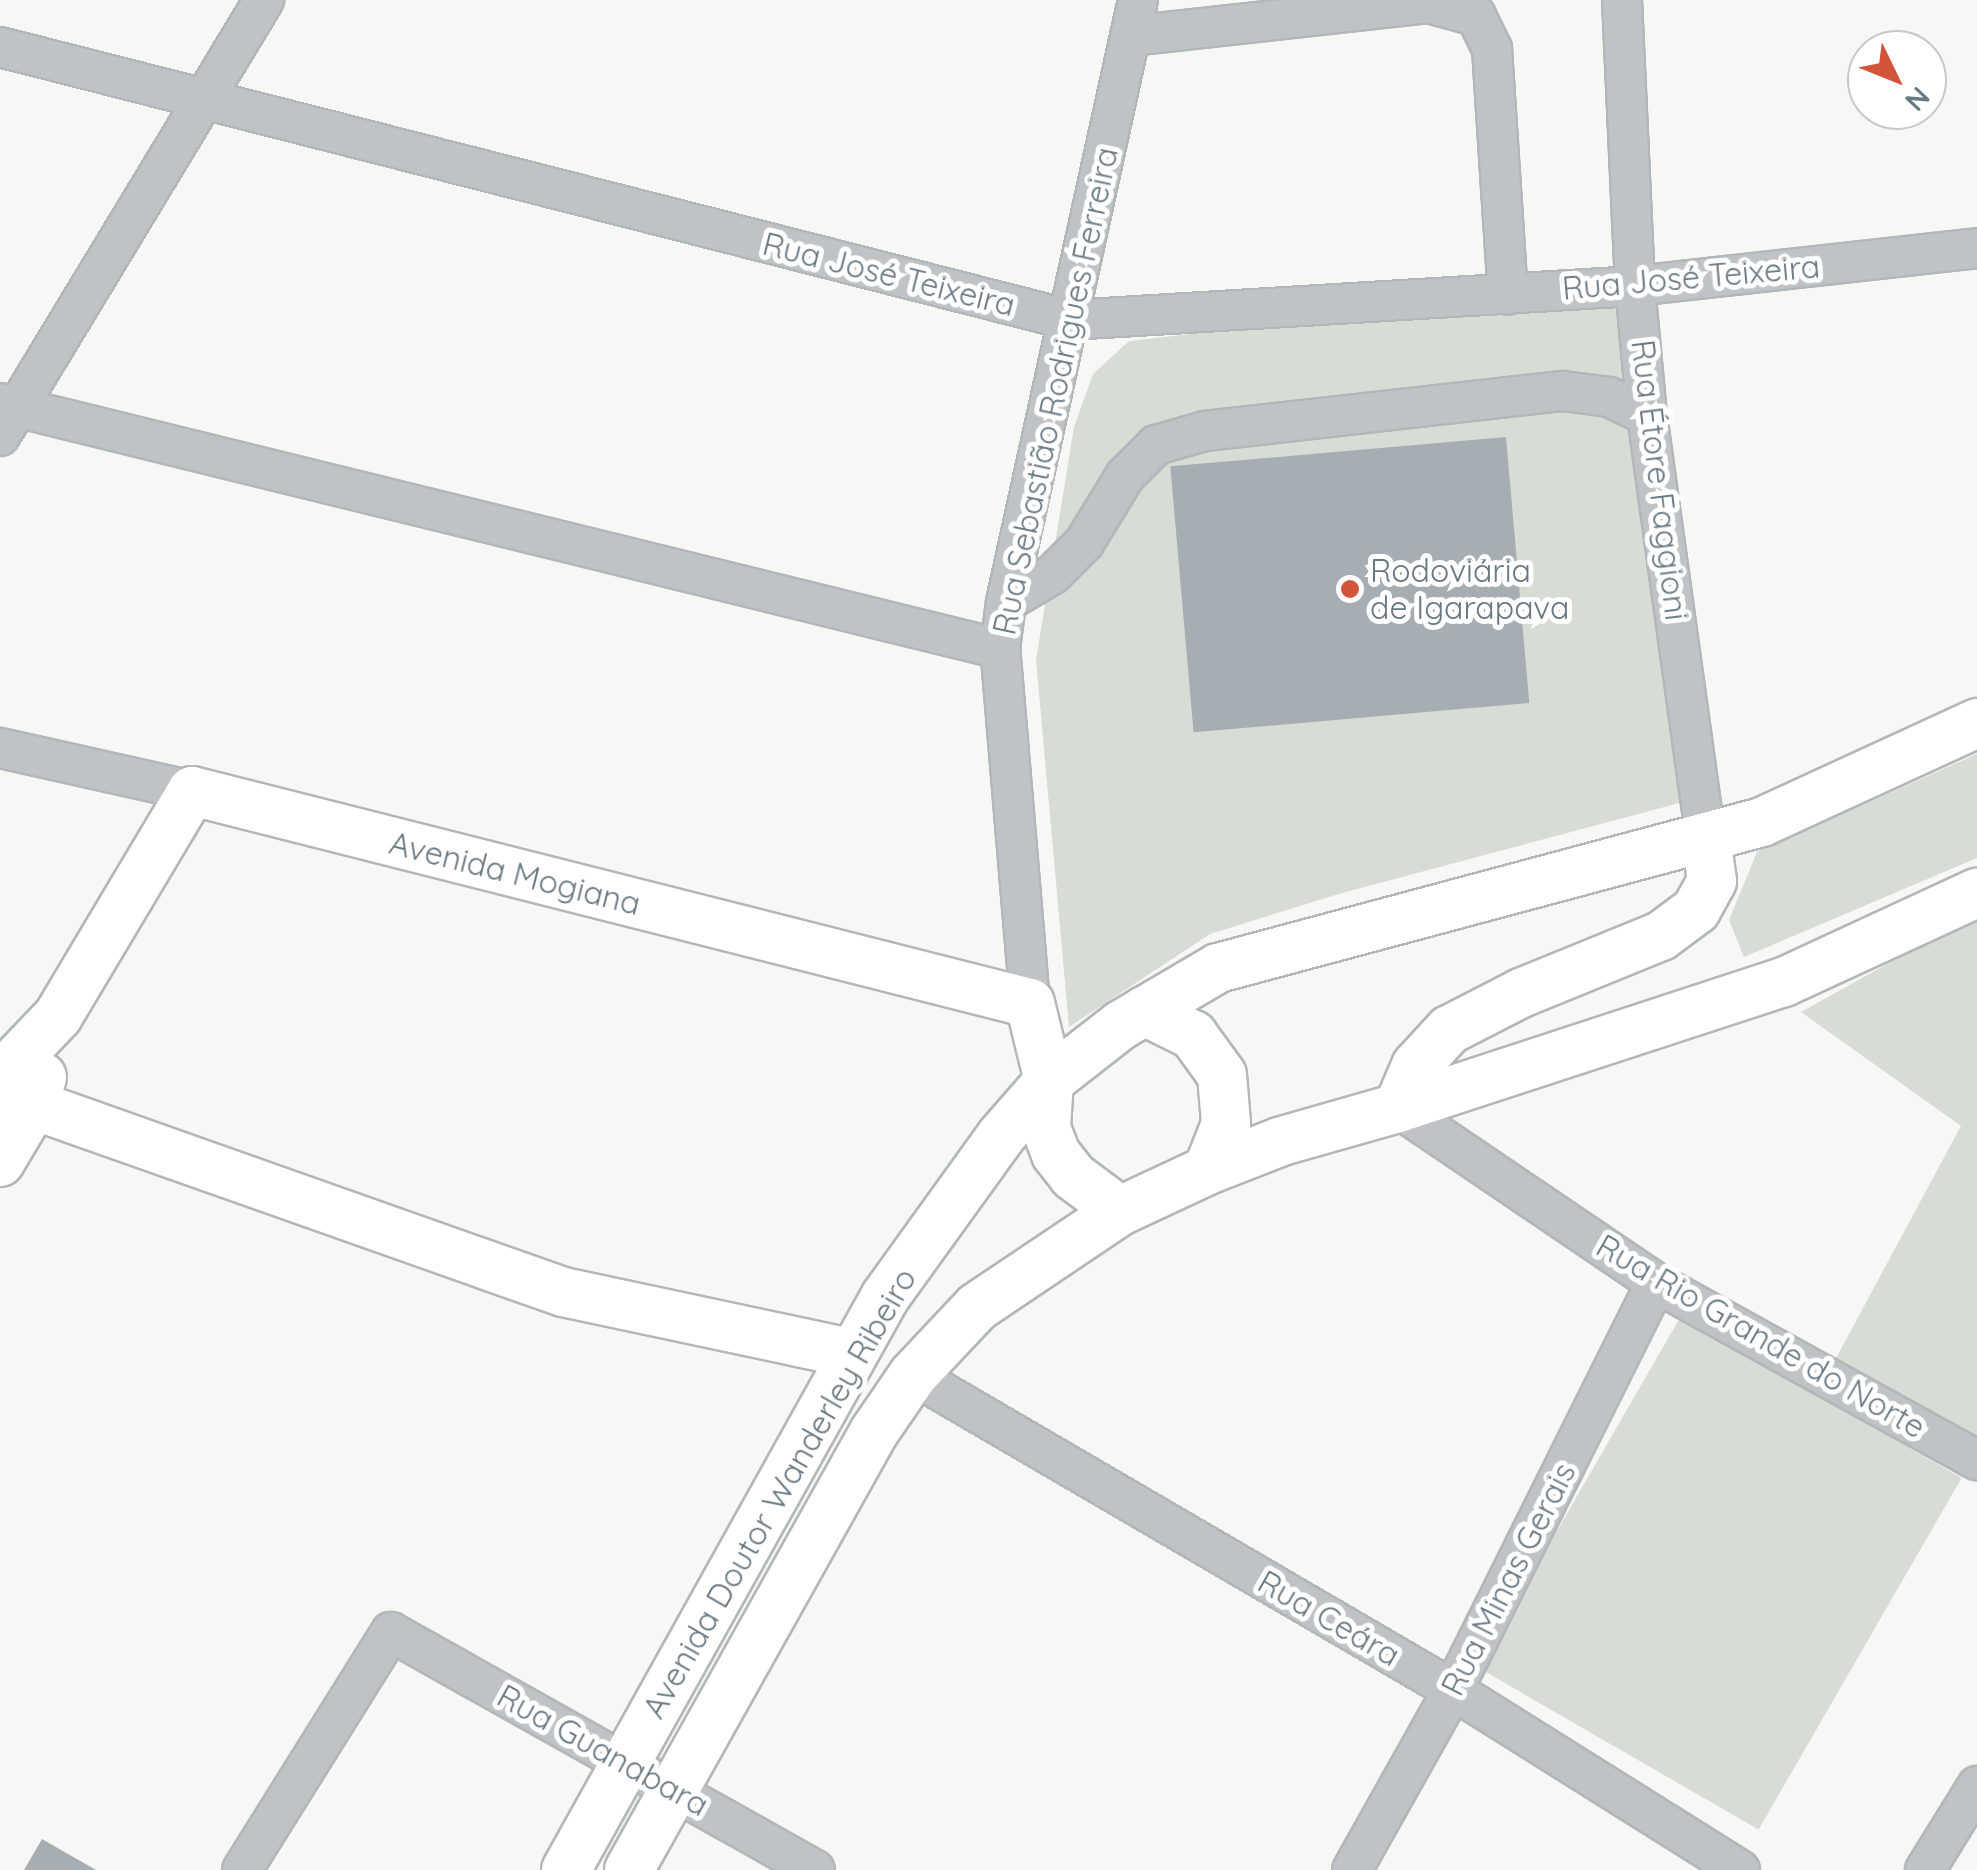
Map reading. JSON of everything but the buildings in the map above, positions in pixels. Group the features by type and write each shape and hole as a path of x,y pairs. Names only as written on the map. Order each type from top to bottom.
{"main road":[{"path":"1977,722 1762,822 1218,968 1144,1010 1049,1081 1046,1128 1056,1154 1074,1176 1120,1211 1282,1140 1398,1108 1784,982 1977,894"},
{"path":"0,1162 11,1092 192,791"},
{"name":"Avenida Mogiana","path":"192,791 1030,1003"},
{"path":"1398,1108 1416,1066 1449,1030 1521,993 1661,936 1696,910 1712,881 1706,839"},
{"name":"Rua Sebastião Rodrigues Ferreira","path":"1030,1003 1049,1081"},
{"path":"1144,1010 1193,1035 1222,1074 1226,1124 1208,1170"},
{"name":"Avenida Doutor Wanderley Ribeiro","path":"566,1870 885,1297 1001,1136 1049,1081"},
{"path":"11,1092 563,1292 851,1353"},
{"name":"Avenida Doutor Wanderley Ribeiro","path":"629,1870 874,1432 914,1375 977,1307 1120,1211"}],"street":[{"path":"264,0 6,415 1000,649"},
{"name":"Rua Étore Faggioni","path":"1622,0 1636,286 1647,415 1706,839"},
{"path":"1131,10 1428,3 1476,16 1492,49 1508,294"},
{"name":"Rua Sebastião Rodrigues Ferreira","path":"1030,1003 1000,649 1006,602 1070,320 1131,10"},
{"name":"Rua José Teixeira","path":"0,47 1070,320 1636,286 1977,248"},
{"path":"1006,602 1053,574 1084,544 1125,476 1156,446 1188,436 1270,421 1563,391 1598,394 1647,415"},
{"name":"Avenida Mogiana","path":"0,748 192,791"},
{"name":"Rua Rio Grande do Norte","path":"1398,1108 1656,1283 1977,1460"},
{"name":"Rua Minas Gerais","path":"1352,1870 1454,1690 1656,1283"},
{"name":"Rua Ceára","path":"914,1375 1454,1690 1740,1870"},
{"name":"Rua Guanabara","path":"242,1870 391,1632 815,1870"},
{"path":"1925,1870 1977,1786"}],"shaded area":[{"path":"1597,288 1621,312 1702,797 1342,893 1210,934 1069,1027 1036,660 1074,427 1093,374 1129,341"},
{"path":"1977,754 1977,858 1744,957 1729,920 1757,852"},
{"path":"1977,914 1977,1460 1827,1375 1961,1126 1801,1012"},
{"path":"1681,1316 1962,1478 1759,1830 1478,1668"}],"place":[{"name":"Rodoviária de Igarapava","path":"1350,589"}]}
